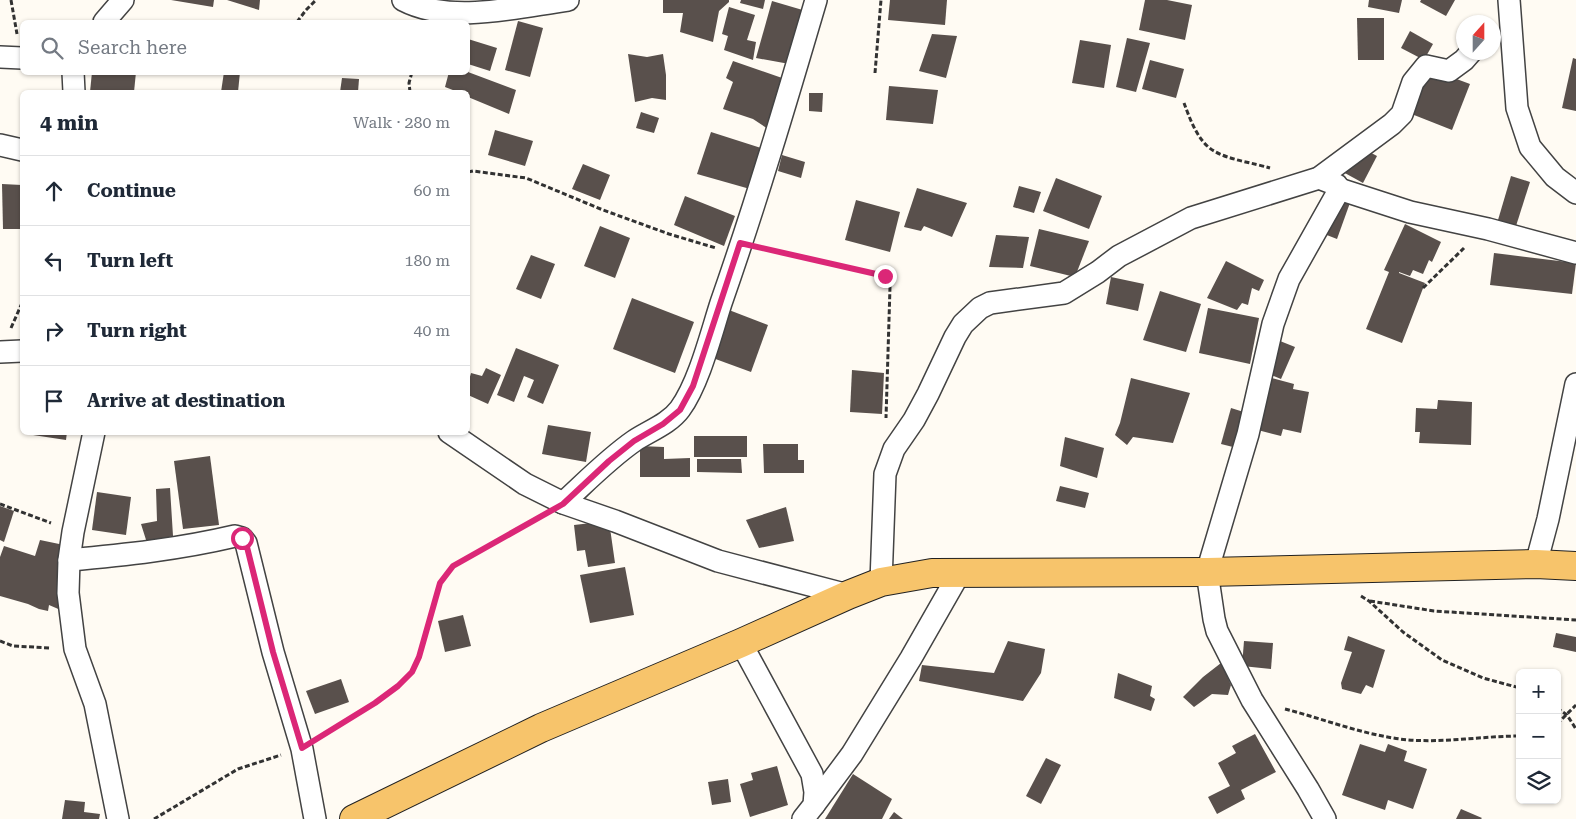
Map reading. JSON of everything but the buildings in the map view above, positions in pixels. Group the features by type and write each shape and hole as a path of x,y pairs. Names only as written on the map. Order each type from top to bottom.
{"main road":[{"path":"354,819 540,728 881,582 932,573 1207,572 1536,564 1576,566"}],"street":[{"path":"106,20 123,0"},
{"path":"403,0 428,10 466,14 568,0"},
{"path":"563,504 609,461 634,441 663,424 680,410 693,386 784,110 816,0"},
{"path":"1501,17 1512,2"},
{"path":"1512,2 1517,108 1530,147 1556,177 1576,193"},
{"path":"0,57 20,58"},
{"path":"881,582 884,474 894,449 914,420 955,337 963,324 980,308 990,303 1064,293 1098,272 1119,256 1191,218 1319,178 1392,124 1402,114 1413,82 1426,66 1449,71 1464,60"},
{"path":"73,75 74,90"},
{"path":"0,146 20,150"},
{"path":"1319,178 1337,185 1339,189 1410,212 1488,229 1576,253"},
{"path":"1325,819 1252,700 1217,631 1207,572 1248,434 1273,324 1289,279 1339,189"},
{"path":"0,352 20,351"},
{"path":"1536,564 1548,519 1576,384"},
{"path":"93,435 73,532 69,560 68,593 75,649 95,704 118,819"},
{"path":"453,435 525,484 563,504 615,521 718,561 848,595"},
{"path":"69,560 119,556 195,546 235,536 242,538 246,543 273,652 302,748 315,819"},
{"path":"808,812 852,754 911,658 958,574"},
{"path":"740,643 812,774 815,792 808,812"}],"path":[{"path":"11,0 20,47"},
{"path":"298,20 316,0"},
{"path":"875,73 882,0"},
{"path":"410,90 411,75"},
{"path":"1184,103 1190,120 1207,146 1223,155 1282,171 1295,187"},
{"path":"470,172 526,178 603,210 669,234 885,276 890,287 886,424"},
{"path":"1423,288 1470,243 1488,229"},
{"path":"0,504 73,532"},
{"path":"154,819 238,769 302,748 375,703 398,686 412,672 419,657 440,583 453,566 563,504"},
{"path":"1354,592 1369,601 1403,632 1442,660 1483,678 1516,687"},
{"path":"1369,601 1434,611 1576,620"},
{"path":"0,641 13,646 75,649"},
{"path":"1252,700 1393,738 1422,740 1516,736"},
{"path":"1561,720 1576,705"},
{"path":"1561,710 1567,714 1576,728"}],"route":[{"path":"242,538 246,543 273,652 302,748 375,703 398,686 412,672 419,657 440,583 453,566 563,504 609,461 634,441 663,424 680,410 693,386 738,254 740,243 885,276"}]}
